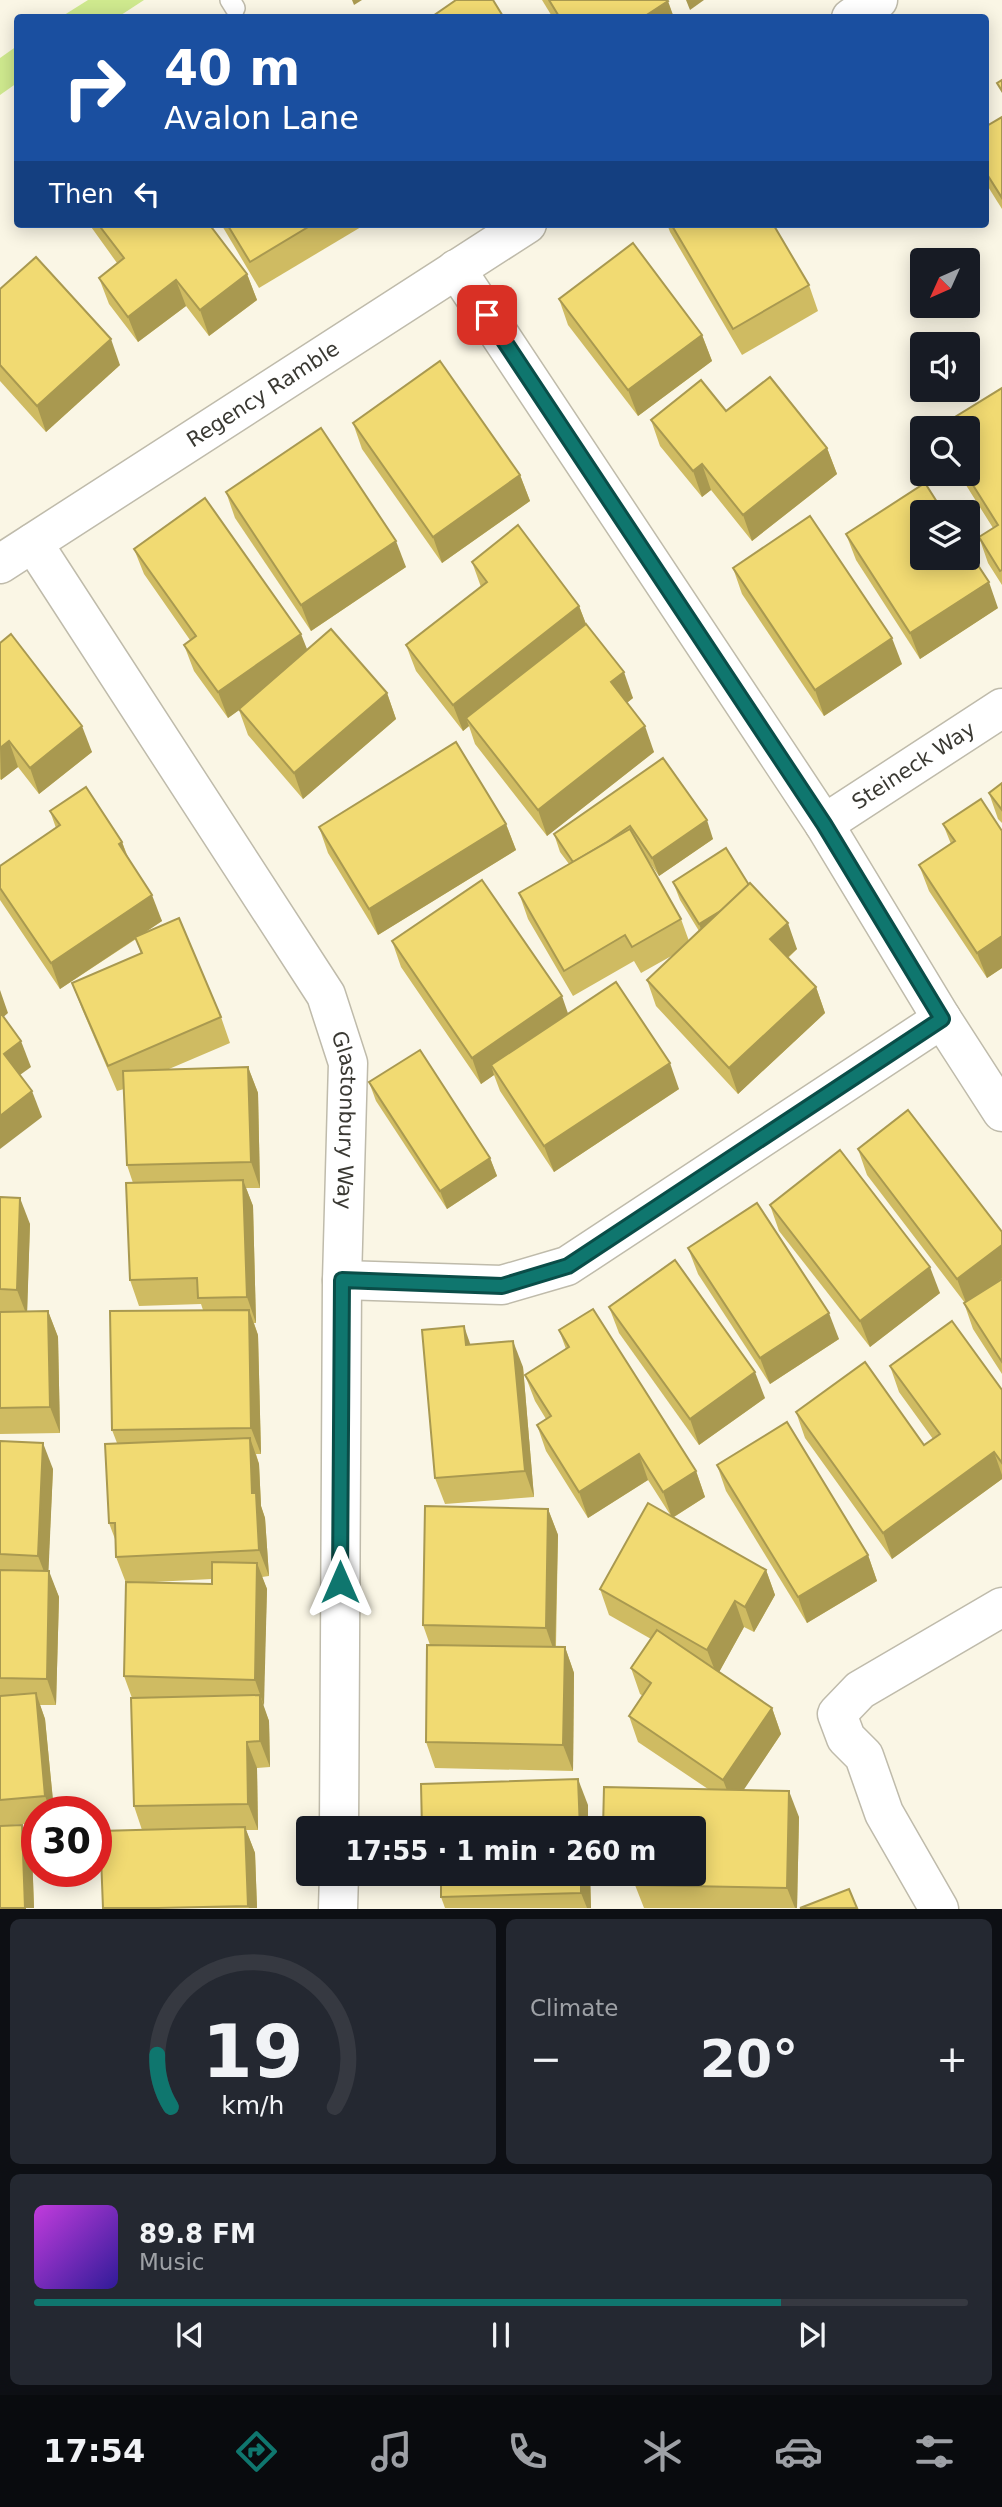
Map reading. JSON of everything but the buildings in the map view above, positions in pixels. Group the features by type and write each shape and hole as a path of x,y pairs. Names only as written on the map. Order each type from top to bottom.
{"street":[{"path":"857,14 878,0"},
{"name":"Regency Ramble","path":"0,564 521,228"},
{"path":"456,269 824,824 942,1019 1002,1112"},
{"name":"Glastonbury Way","path":"33,543 326,995 348,1063 342,1280 339,1816"},
{"name":"Steineck Way","path":"824,824 1002,708"},
{"path":"342,1280 502,1286 568,1266 942,1019"},
{"path":"939,1909 884,1814 864,1756 846,1738 837,1713 860,1690 1002,1607"},
{"path":"338,1909 339,1886"}],"green space":[{"path":"88,0 144,0 123,14 66,14"},
{"path":"14,48 14,85 0,95 0,58"}],"route":[{"path":"340,1582 342,1280 502,1286 568,1266 942,1019 824,824 487,315"}]}
